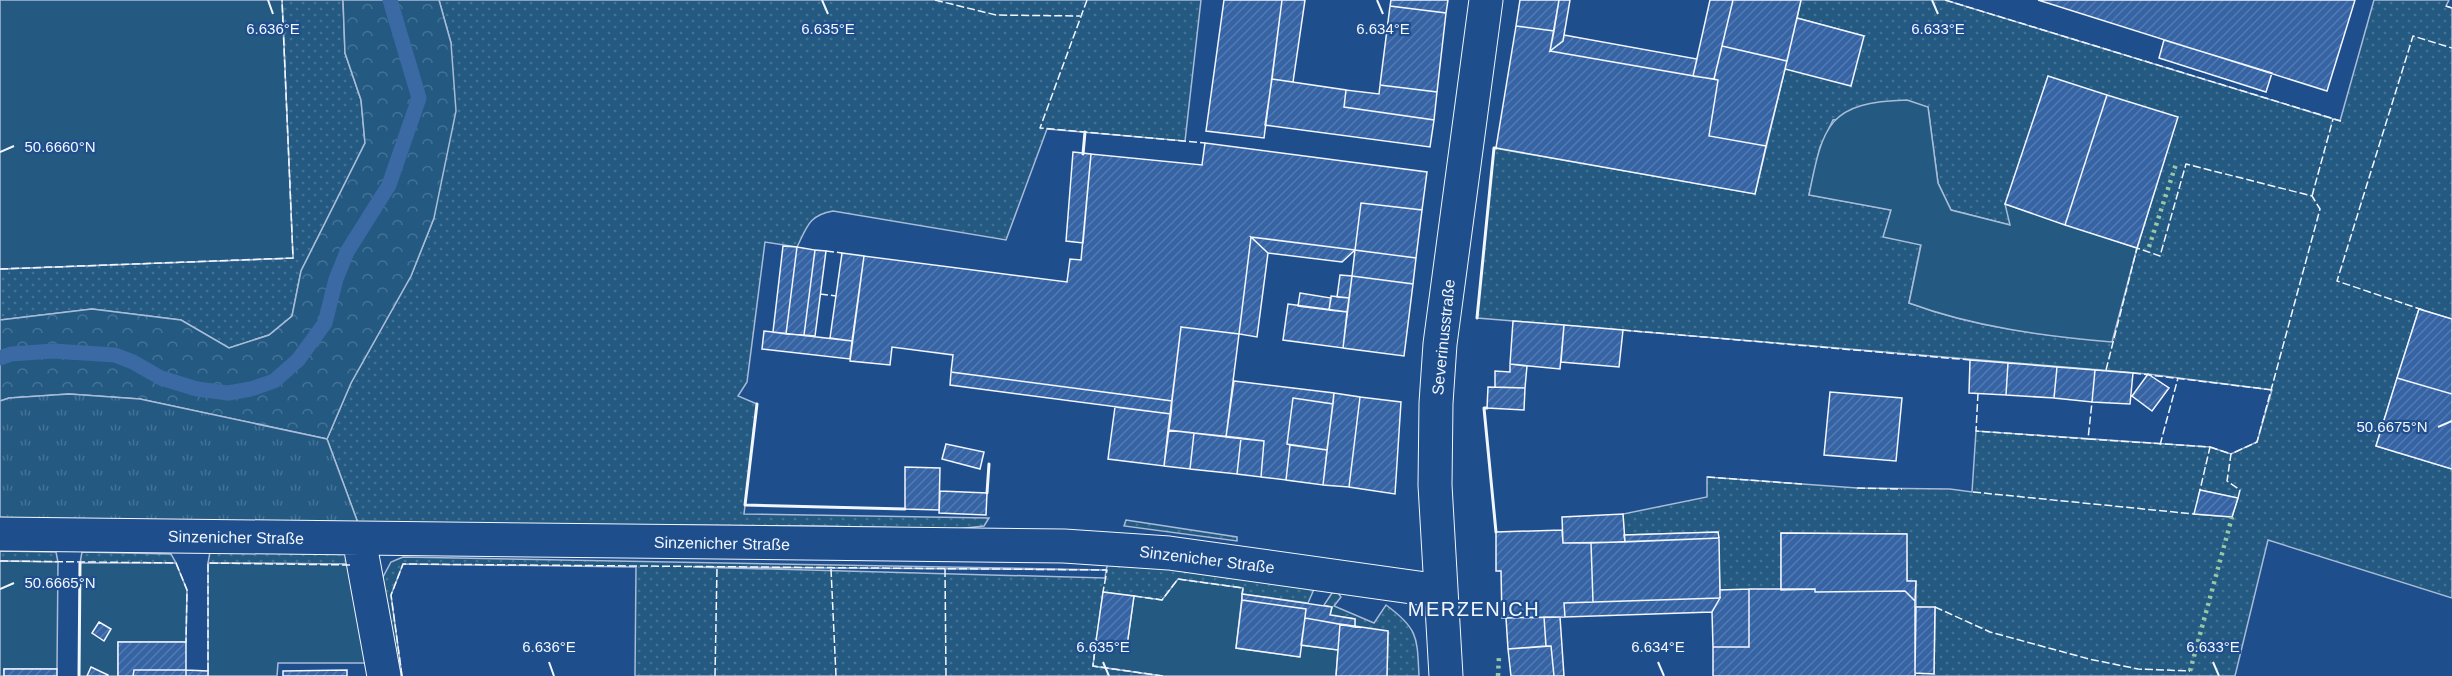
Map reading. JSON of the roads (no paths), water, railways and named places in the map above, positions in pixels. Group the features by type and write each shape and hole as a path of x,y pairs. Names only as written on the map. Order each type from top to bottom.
{"street":[{"name":"Severinusstraße","path":"1446,676 1435,485 1440,344 1486,0"},
{"name":"Sinzenicher Straße","path":"0,534 1064,546 1169,553 1440,591"},
{"path":"358,539 384,676"}],"waterway":[{"path":"0,358 11,354 53,351 115,355 161,378 197,389 228,393 251,389 274,381 298,360 325,323 336,279 347,252 389,185 419,98 390,0"}],"district":[{"name":"MERZENICH","path":"1474,609"}]}
